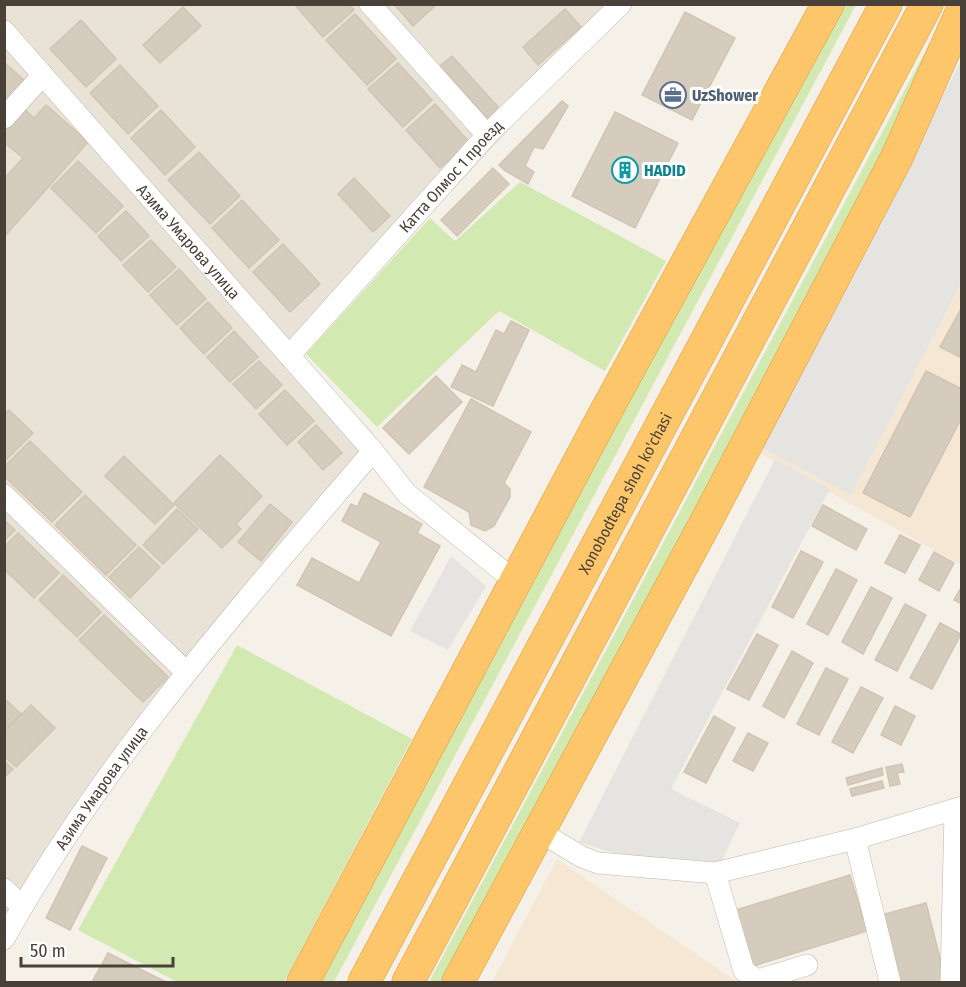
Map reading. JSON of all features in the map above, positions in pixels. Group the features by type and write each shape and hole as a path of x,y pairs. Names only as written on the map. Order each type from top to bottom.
{"highway":[{"path":"303,982 515,581 828,4"},
{"name":"Xonobodtepa shoh ko'chasi","path":"364,982 886,4"},
{"path":"408,982 927,4"},
{"path":"458,982 540,832 897,158 962,11"}],"street":[{"path":"370,4 487,135"},
{"name":"Катта Олмос 1 проезд","path":"289,356 487,135 621,4"},
{"name":"Азима Умарова улица","path":"4,31 374,451 407,494 515,581"},
{"path":"4,118 43,75"},
{"name":"Азима Умарова улица","path":"4,939 74,824 185,671 374,451"},
{"path":"4,495 185,671"},
{"path":"540,832 582,857 598,863 715,873 855,838 958,809 951,982"},
{"path":"855,838 890,982"},
{"path":"715,873 744,971 758,980 807,965"},
{"path":"4,889 22,907"}],"shaded area":[{"path":"5,5 625,5 299,355 373,433 176,674 5,926"},
{"path":"961,61 961,283 851,495 760,447"},
{"path":"961,62 961,565 756,451"},
{"path":"775,459 830,489 671,789 740,823 719,867 629,858 579,842"},
{"path":"451,556 486,586 448,650 410,631"},
{"path":"557,859 737,982 492,982"}],"green space":[{"path":"841,5 856,5 334,982 318,982"},
{"path":"950,5 879,169 444,982 429,982"},
{"path":"520,182 666,261 605,371 499,311 377,427 306,354 430,218 455,241"},
{"path":"237,645 412,739 284,982 177,982 78,930"}],"building":[{"path":"294,4 349,4 354,10 323,37"},
{"path":"394,4 437,4 413,26"},
{"path":"183,7 201,26 160,63 143,45"},
{"path":"565,9 581,27 538,65 523,47"},
{"path":"685,12 735,38 692,120 642,95"},
{"path":"355,14 396,59 367,85 326,40"},
{"path":"81,20 116,59 86,87 50,49"},
{"path":"452,56 498,107 487,118 440,66"},
{"path":"4,62 27,83 4,106"},
{"path":"398,63 432,100 403,127 368,89"},
{"path":"120,65 158,106 128,134 90,93"},
{"path":"562,101 568,106 543,149 534,147 525,166 534,172 528,184 504,170 499,165"},
{"path":"435,104 469,142 440,168 406,130"},
{"path":"20,105 34,118 46,105 88,142 4,237 4,179 23,158 4,142 4,123"},
{"path":"161,110 195,147 165,175 131,138"},
{"name":"HADID","path":"615,112 678,143 635,228 572,196"},
{"path":"199,152 240,196 210,224 168,180"},
{"path":"78,161 123,206 96,233 51,188"},
{"path":"493,168 509,184 457,236 441,220"},
{"path":"354,178 390,216 373,232 338,194"},
{"path":"242,200 279,240 249,268 212,228"},
{"path":"126,211 149,236 121,261 98,236"},
{"path":"151,240 176,267 148,292 123,265"},
{"path":"283,244 320,284 290,312 253,272"},
{"path":"179,269 206,299 177,325 150,295"},
{"path":"208,302 232,328 204,354 180,328"},
{"path":"962,307 962,358 940,347"},
{"path":"511,321 529,330 493,406 451,387 462,365 476,372 496,330 504,334"},
{"path":"234,331 258,357 230,382 207,357"},
{"path":"259,361 282,385 256,409 233,384"},
{"path":"926,371 962,389 962,417 910,517 863,493"},
{"path":"436,376 462,402 409,454 383,428"},
{"path":"285,390 314,421 287,445 259,414"},
{"path":"471,399 531,432 504,483 510,489 510,497 494,526 485,531 471,525 469,512 424,487"},
{"path":"9,410 33,433 4,462 4,414"},
{"path":"316,425 342,453 323,470 298,442"},
{"path":"30,441 82,492 52,522 4,476 4,467"},
{"path":"220,455 262,496 236,524 241,529 222,548 174,503"},
{"path":"124,456 174,505 155,524 105,476"},
{"path":"364,493 422,524 417,533 440,546 391,636 297,585 312,558 359,583 381,542 342,521 351,504 357,507"},
{"path":"85,495 136,545 106,575 55,525"},
{"path":"270,504 292,522 261,561 238,542"},
{"path":"823,505 867,529 856,550 812,526"},
{"path":"177,509 198,529 163,564 143,545"},
{"path":"4,520 15,530 4,541"},
{"path":"18,533 59,573 34,598 4,569 4,547"},
{"path":"900,535 920,545 905,573 885,563"},
{"path":"139,547 160,567 130,598 109,577"},
{"path":"801,551 823,562 793,618 772,607"},
{"path":"934,552 954,563 939,591 919,580"},
{"path":"836,569 857,580 828,635 807,624"},
{"path":"63,575 101,612 77,637 39,600"},
{"path":"962,586 962,604 954,600"},
{"path":"871,587 892,598 863,654 842,642"},
{"path":"905,604 926,615 897,671 875,660"},
{"path":"104,615 168,677 143,702 79,640"},
{"path":"940,623 961,634 932,689 910,678"},
{"path":"757,634 778,645 749,700 727,689"},
{"path":"792,651 813,663 784,718 763,706"},
{"path":"826,668 848,679 819,735 797,724"},
{"path":"861,687 883,698 853,753 832,742"},
{"path":"4,698 21,714 4,730"},
{"path":"31,705 55,728 16,767 4,756 4,732"},
{"path":"895,706 915,716 901,745 881,735"},
{"path":"714,716 735,728 706,783 684,772"},
{"path":"748,733 768,743 753,771 733,761"},
{"path":"4,761 13,769 4,778"},
{"path":"902,764 904,772 897,773 900,784 890,786 886,767"},
{"path":"882,768 883,775 848,785 846,778"},
{"path":"882,781 884,788 852,796 850,789"},
{"path":"82,846 107,858 70,930 46,918"},
{"path":"850,875 867,931 753,966 736,910"},
{"path":"926,903 946,982 899,982 881,915"},
{"path":"108,953 166,982 92,982"}],"place":[{"name":"UzShower","path":"673,95"},
{"name":"HADID","path":"625,170"}]}
